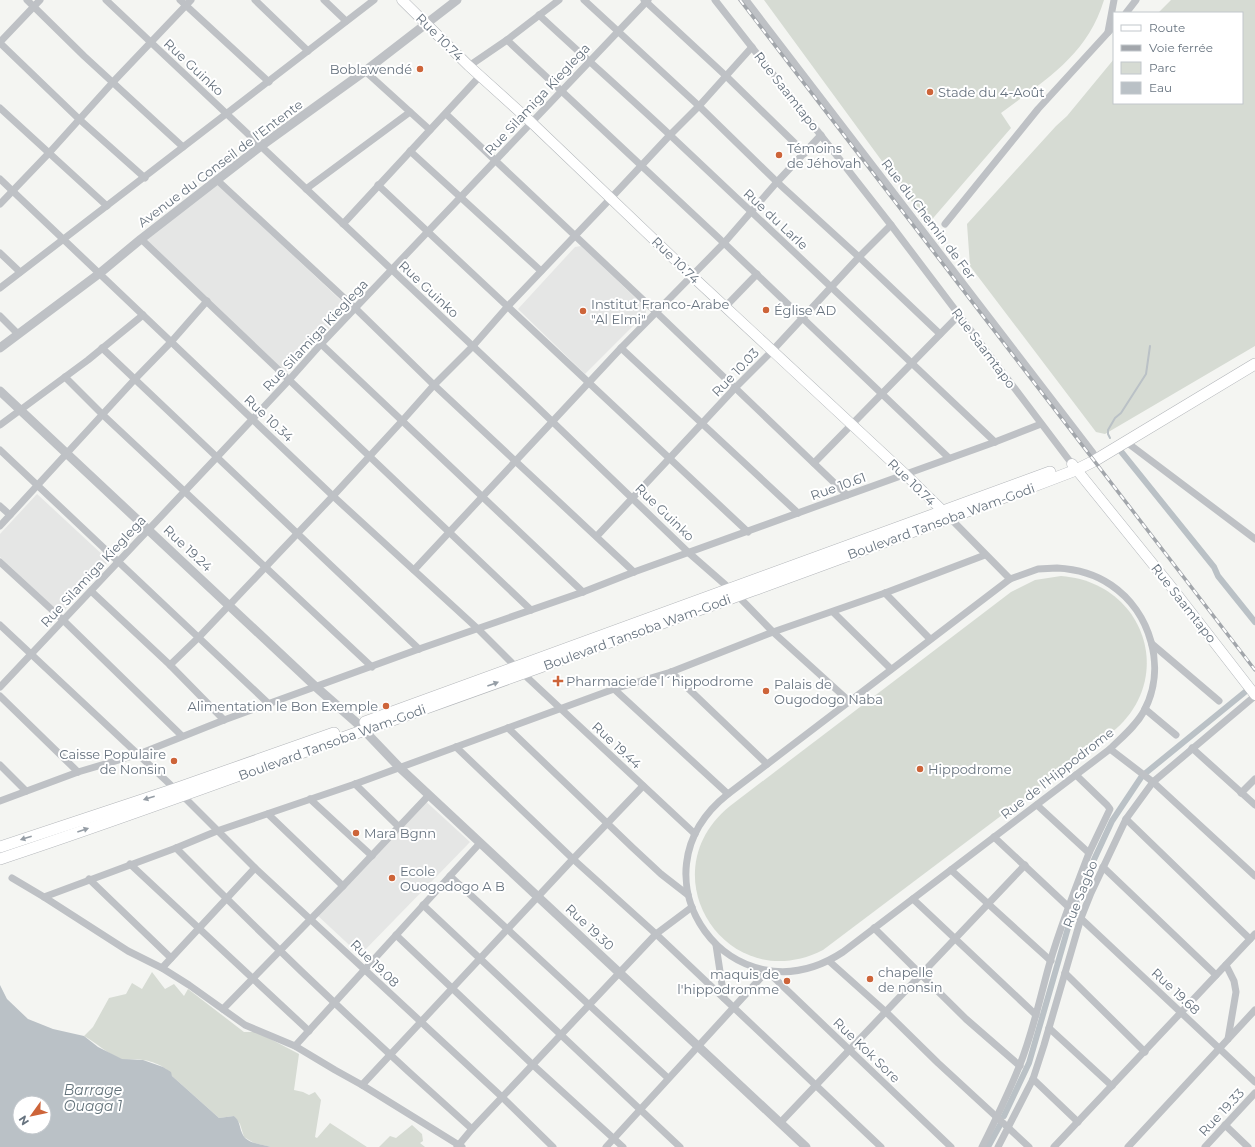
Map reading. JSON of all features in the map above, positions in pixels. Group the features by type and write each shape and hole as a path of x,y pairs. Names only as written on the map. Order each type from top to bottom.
{"main road":[{"name":"Rue 10.74","path":"402,0 469,66 531,122 692,276 947,515"},
{"name":"Boulevard Tansoba Wam-Godi","path":"1074,467 1093,453 1255,355"},
{"name":"Boulevard Tansoba Wam-Godi","path":"0,859 179,792 947,515 1074,467 1126,441 1255,364"},
{"name":"Rue Saamtapo","path":"1074,467 1108,507 1255,695"},
{"name":"Boulevard Tansoba Wam-Godi","path":"0,846 179,792"},
{"path":"0,866 20,852"}],"street":[{"path":"27,0 84,56 183,147"},
{"path":"40,0 0,42 79,119 144,178"},
{"name":"Rue Guinko","path":"106,0 552,421 688,552 734,592 773,632 849,701"},
{"path":"255,0 308,51"},
{"path":"324,0 346,21"},
{"path":"0,288 374,0"},
{"name":"Avenue du Conseil de l'Entente","path":"0,348 100,273 141,238 261,146 365,71 457,0"},
{"path":"469,66 507,40 559,0"},
{"path":"584,0 699,106 777,182 940,334"},
{"name":"Rue Saamtapo","path":"716,0 891,225 1074,467"},
{"name":"Rue du Chemin de Fer","path":"746,0 1093,453"},
{"path":"1108,33 1114,0"},
{"path":"1127,12 1136,0"},
{"path":"646,1 805,153"},
{"name":"Rue Silamiga Kieglega","path":"0,687 217,457 321,344 646,1"},
{"path":"0,204 49,154 186,2 269,82"},
{"name":"Rue du Larle","path":"539,15 670,135 995,442"},
{"path":"945,224 1038,109 1113,27"},
{"path":"507,40 757,274 949,458"},
{"path":"170,665 198,638 333,496 434,385 699,106 752,47"},
{"path":"365,71 430,130"},
{"path":"343,224 480,76"},
{"path":"0,108 107,206"},
{"path":"306,189 410,112"},
{"path":"446,114 847,495"},
{"path":"414,570 621,348 724,243 777,182 821,136"},
{"path":"410,151 541,271"},
{"name":"Rue 10.34","path":"0,179 333,496 478,629 519,670"},
{"path":"217,180 355,308 434,385 634,572"},
{"path":"378,185 748,532"},
{"name":"Rue 10.03","path":"596,536 735,388 772,351 831,286 891,225"},
{"path":"141,238 531,610"},
{"path":"0,252 20,272"},
{"path":"725,307 757,274"},
{"path":"0,526 207,302"},
{"path":"0,425 19,409 65,377 143,315"},
{"path":"814,464 959,315"},
{"path":"0,316 18,334"},
{"path":"321,344 484,496 583,592"},
{"path":"102,348 419,649"},
{"path":"621,348 798,513"},
{"path":"65,377 103,415 372,667"},
{"name":"Rue 19.24","path":"0,391 316,687 361,727"},
{"name":"Rue 10.61","path":"0,801 78,772 139,754 224,720 419,649 583,592 688,552 748,532 1041,424"},
{"path":"1126,441 1255,539"},
{"path":"0,450 37,487 269,704"},
{"path":"0,506 10,515"},
{"path":"947,515 1010,579"},
{"path":"44,896 176,848 217,831 400,768 614,689 671,672 773,632 833,612 985,555"},
{"path":"0,562 63,620 182,736"},
{"name":"Rue de l'Hippodrome","path":"1057,568 1076,570 1094,576 1111,585 1133,605 1143,621 1152,644 1154,658 1154,677 1150,696 1145,709 1137,722 1110,749 829,961 816,967 797,971 767,971 742,962 725,952 716,944 700,924 688,895 686,879 687,860 695,834 705,816 728,794 930,639 1010,579 1038,569 1057,568"},
{"path":"91,591 170,665 224,720"},
{"path":"885,593 930,639"},
{"path":"833,612 891,669"},
{"name":"Rue 19.08","path":"0,625 139,754 217,831 311,918 364,970 502,1097 553,1147"},
{"path":"1152,644 1219,701"},
{"name":"Rue 19.44","path":"519,670 695,834"},
{"path":"671,672 767,764"},
{"path":"614,689 728,794"},
{"name":"Rue Sagbo","path":"998,1147 1009,1128 1032,1079 1049,1028 1081,918 1091,893 1126,819 1153,782 1255,695"},
{"path":"0,696 78,772"},
{"path":"1145,709 1176,735"},
{"name":"Rue 19.30","path":"361,727 400,768 806,1147"},
{"path":"508,728 661,874 688,895"},
{"path":"456,747 572,859 656,934 881,1147"},
{"path":"1192,748 1255,805"},
{"path":"1110,749 1153,782 1255,876"},
{"path":"0,765 26,791"},
{"path":"982,1147 1020,1066 1069,906 1089,853 1110,809 1108,805 1076,775"},
{"path":"1241,793 1255,779"},
{"path":"355,784 398,826"},
{"path":"362,1085 572,859 643,786"},
{"path":"224,1009 311,918 344,886 398,826 429,795"},
{"path":"310,799 372,856"},
{"path":"1037,805 1089,853"},
{"path":"268,814 344,886"},
{"path":"1054,1147 1253,936 1126,819"},
{"name":"Rue 19.68","path":"994,837 1255,1082"},
{"path":"295,1046 480,843"},
{"path":"176,848 279,951 389,1055 472,1129"},
{"path":"130,864 309,1031"},
{"path":"780,1123 1025,865"},
{"path":"1103,867 1216,975"},
{"path":"162,968 256,868"},
{"path":"951,870 1051,961"},
{"path":"450,876 668,1078"},
{"path":"12,878 44,896 128,950 162,968 189,985 245,1025 295,1046 362,1085 459,1146 472,1129 656,934 692,907"},
{"path":"89,879 171,958"},
{"path":"913,899 1036,1015"},
{"path":"423,906 680,1147"},
{"path":"874,928 966,1019 1020,1066"},
{"path":"396,935 533,1065 623,1147"},
{"path":"716,944 724,998"},
{"path":"829,961 886,1012 938,1063 1029,1147"},
{"path":"1226,965 1234,981 1236,992 1228,1039"},
{"path":"606,1147 767,971"},
{"name":"Rue Kok Sore","path":"767,971 951,1147"},
{"path":"1065,973 1145,1052"},
{"path":"1128,1147 1255,1010"},
{"path":"1049,1028 1112,1086"},
{"path":"1032,1079 1078,1122"},
{"name":"Rue 19.33","path":"1204,1147 1255,1093"},
{"path":"1225,1125 1248,1147"}],"shaded area":[{"path":"215,182 349,308 286,373 143,238"},
{"name":"Institut Franco-Arabe \"Al Elmi\"","path":"581,246 646,308 646,313 585,374 518,309 575,247"},
{"path":"37,494 106,558 107,563 61,614 0,557 0,534"},
{"name":"Ecole Ouogodogo A B","path":"422,798 470,842 360,955 316,914"}],"green space":[{"name":"Stade du 4-Août","path":"764,0 1104,0 1087,37 1076,52 1048,78 1001,113 1011,128 928,224"},
{"path":"1171,0 1255,0 1255,346 1105,434 1096,432 970,266 967,224 1056,126 1067,116 1113,60 1113,104 1243,104 1243,12 1159,12"},
{"name":"Hippodrome","path":"1061,576 1090,582 1114,596 1131,614 1143,637 1147,662 1143,687 1132,711 1111,733 823,950 788,961 756,958 729,944 709,922 697,894 696,864 706,834 730,806 1011,592 1035,580"},
{"path":"152,972 165,989 174,984 184,996 188,989 244,1032 257,1032 299,1054 294,1090 309,1095 315,1092 321,1100 315,1137 317,1138 330,1123 367,1147 271,1147 254,1143 244,1137 240,1124 234,1116 219,1118 163,1067 155,1063 138,1059 121,1059 112,1055 84,1036 93,1027 109,998 126,994 132,983 142,989"},
{"path":"412,1125 422,1134 423,1141 420,1143 425,1147 379,1147 390,1136 396,1138"}],"water":[{"name":"Barrage Ouaga 1","path":"0,985 7,999 28,1019 53,1029 84,1036 98,1047 122,1059 143,1060 163,1067 171,1072 172,1076 219,1118 234,1116 244,1137 255,1143 271,1147 0,1147"}],"waterway":[{"path":"1110,438 1108,430 1115,418 1121,413 1146,374 1150,346"},
{"path":"1119,449 1214,567 1218,576 1255,622"},
{"path":"1076,904 1085,879 1112,821 1142,776 1245,692"},
{"path":"1004,1116 1029,1063 1072,914"},
{"path":"988,1147 1000,1125"}],"railway":[{"path":"740,0 1255,670"}],"place":[{"name":"Boblawendé","path":"420,69"},
{"name":"Stade du 4-Août","path":"930,92"},
{"name":"Témoins de Jéhovah","path":"779,155"},
{"name":"Église AD","path":"766,310"},
{"name":"Institut Franco-Arabe \"Al Elmi\"","path":"583,311"},
{"name":"Pharmacie de l´hippodrome","path":"558,681"},
{"name":"Palais de Ougodogo Naba","path":"766,691"},
{"name":"Alimentation le Bon Exemple","path":"386,706"},
{"name":"Caisse Populaire de Nonsin","path":"174,761"},
{"name":"Hippodrome","path":"920,769"},
{"name":"Mara Bgnn","path":"356,833"},
{"name":"Ecole Ouogodogo A B","path":"392,878"},
{"name":"chapelle de nonsin","path":"870,979"},
{"name":"maquis de l'hippodromme","path":"787,981"}]}
